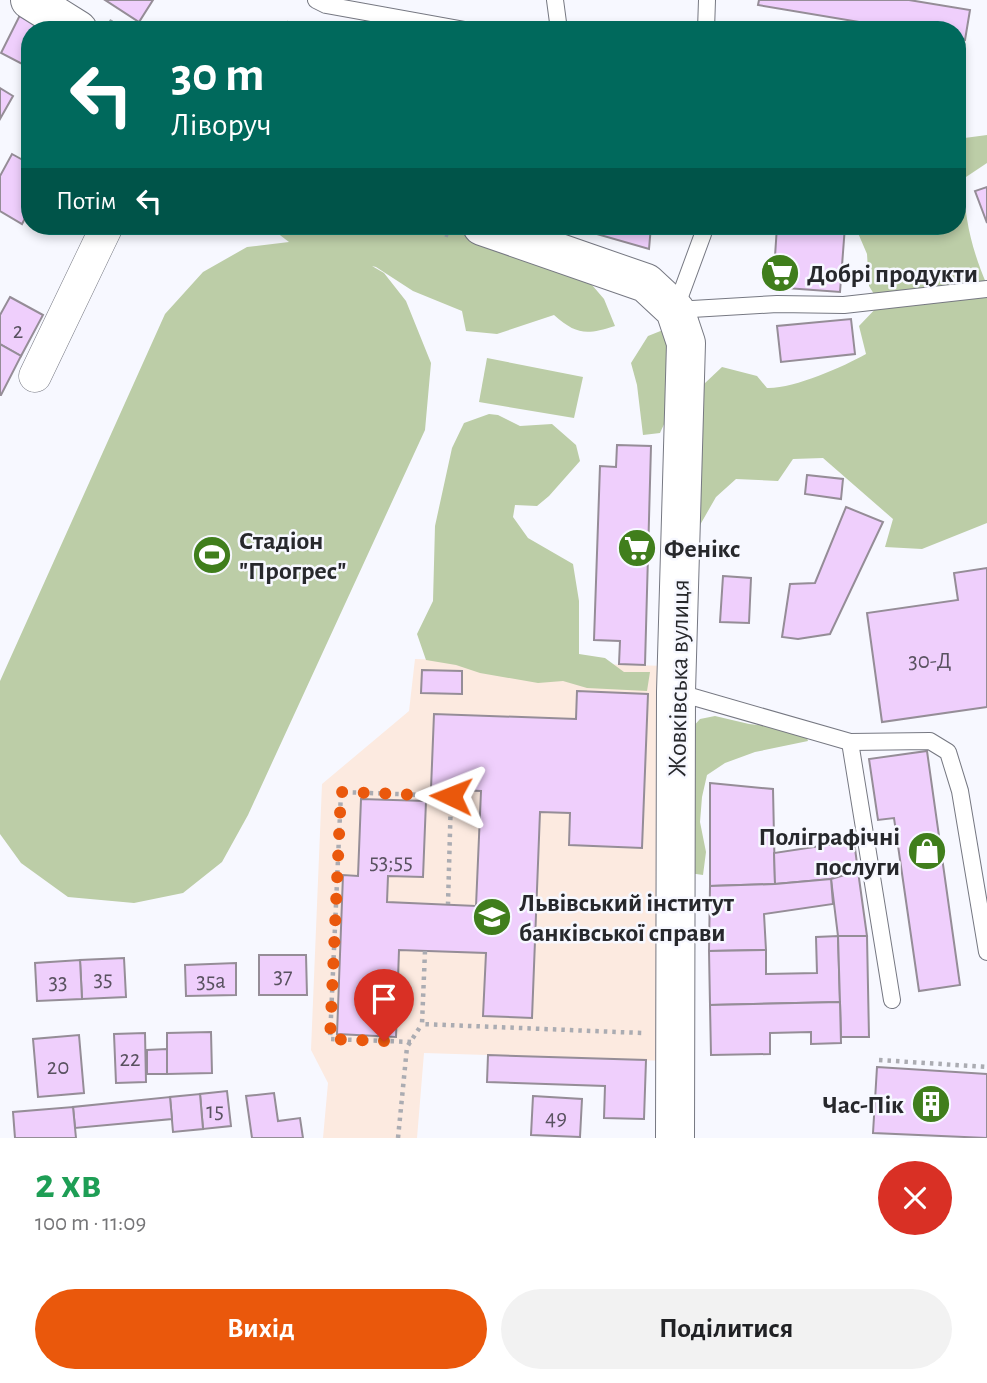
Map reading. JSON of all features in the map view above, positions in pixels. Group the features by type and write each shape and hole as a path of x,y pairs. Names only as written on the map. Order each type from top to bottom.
{"street":[{"path":"30,0 64,21"},
{"path":"35,376 103,235"},
{"path":"478,235 646,283 675,310"},
{"name":"Жовківська вулиця","path":"675,310 686,342 676,692 675,1138"}],"lane":[{"path":"316,0 326,5 415,21"},
{"path":"555,0 558,21"},
{"path":"706,21 707,0"},
{"path":"703,235 675,310 777,304 844,305 987,289"},
{"path":"676,692 850,742 930,741 948,752 960,790 987,952"},
{"path":"850,742 892,1000"}],"path":[{"path":"411,1042 330,1039 341,792 451,796 448,904"},
{"path":"398,1138 407,1047 422,1024 425,951"},
{"path":"422,1024 642,1033 653,1037"},
{"path":"879,1060 987,1067"}],"shaded area":[{"name":"Львівський інститут банківської справи","path":"415,659 667,666 667,1061 424,1053 417,1138 323,1138 328,1083 311,1050 322,784 409,711"}],"green space":[{"path":"987,135 987,163 966,177 966,138"},
{"path":"966,212 977,258 987,285 987,523 922,549 885,547 893,519 823,458 793,459 778,481 736,479 716,497 700,525 704,384 722,367 757,376 767,388 790,385 818,376 866,354 859,326 880,304 869,286 867,254 859,235 966,235"},
{"name":"Стадіон \"Прогрес\"","path":"280,235 531,235 559,266 592,285 604,299 615,326 589,332 576,330 554,315 497,334 466,331 462,311 413,291 376,267 372,266 384,273 406,301 431,363 425,430 248,815 222,862 183,893 134,903 68,897 21,863 0,834 0,681 165,314 203,272 247,247 289,242"},
{"path":"663,330 669,337 670,411 660,433 643,435 637,385 631,363 648,336"},
{"path":"487,358 583,377 574,418 479,402"},
{"path":"489,414 498,415 520,426 552,424 576,445 580,461 537,506 515,505 513,517 528,538 573,564 579,601 579,654 605,658 624,672 650,672 647,691 587,688 563,681 538,683 426,660 417,634 433,601 435,526 452,448 464,423"},
{"path":"715,716 749,724 804,730 808,741 755,752 725,763 707,775 700,822 706,852 703,875 682,872 681,740 700,719"}],"building":[{"path":"105,0 153,0 137,21"},
{"path":"759,0 909,0 970,10 966,34 966,21 853,21 758,5"},
{"path":"21,13 36,21 21,21 21,63 1,53"},
{"path":"0,88 13,96 0,119"},
{"path":"12,154 21,159 21,223 0,211 0,176"},
{"path":"987,187 987,223 975,191"},
{"path":"600,235 650,235 649,249"},
{"path":"776,235 844,235 840,292 773,287"},
{"path":"10,297 43,315 21,356 0,344 0,315"},
{"path":"851,319 855,354 781,362 777,326"},
{"path":"0,344 21,356 1,395 0,395"},
{"path":"617,445 651,446 645,665 619,664 620,641 594,640 600,466 616,467"},
{"path":"807,475 843,479 841,499 805,494"},
{"path":"846,507 883,522 830,634 798,639 782,637 790,584 815,583"},
{"path":"987,568 987,707 882,722 867,613 958,600 954,573"},
{"path":"723,576 751,578 749,623 720,622"},
{"path":"422,670 462,671 462,694 421,693"},
{"path":"577,691 648,694 642,848 569,845 570,813 540,812 532,1018 483,1016 486,953 399,950 396,1037 337,1034 343,875 358,876 361,799 426,801 423,877 388,876 387,902 476,906 481,791 431,789 434,714 576,719"},
{"path":"927,751 960,985 919,991 894,818 878,820 869,759"},
{"path":"710,783 773,789 775,884 710,886"},
{"path":"854,841 858,871 831,879 775,884 774,853"},
{"path":"858,871 867,936 838,936 831,879"},
{"path":"831,879 833,904 764,914 766,950 709,951 710,886"},
{"path":"838,936 840,1002 710,1005 709,951 766,950 766,974 817,973 816,937"},
{"path":"838,936 867,936 869,1037 841,1037"},
{"path":"259,955 306,955 307,995 259,995"},
{"path":"124,958 126,997 82,999 80,960"},
{"path":"80,960 82,999 37,1001 35,963"},
{"path":"236,963 236,995 186,996 185,965"},
{"path":"840,1002 841,1043 811,1044 811,1032 770,1033 770,1054 711,1055 710,1005"},
{"path":"211,1032 212,1073 167,1074 167,1033"},
{"path":"145,1033 146,1082 116,1083 114,1034"},
{"path":"79,1035 84,1093 38,1097 33,1039"},
{"path":"167,1049 167,1074 147,1074 147,1050"},
{"path":"488,1055 646,1060 644,1119 604,1118 605,1086 487,1082"},
{"name":"Час-Пік","path":"877,1067 987,1074 987,1138 873,1133"},
{"path":"227,1091 231,1126 203,1129 200,1094"},
{"path":"274,1093 278,1121 300,1118 303,1138 252,1138 246,1096"},
{"path":"200,1094 203,1129 173,1132 170,1097"},
{"path":"533,1096 582,1099 580,1137 531,1135"},
{"path":"170,1097 172,1119 75,1128 73,1107"},
{"path":"73,1107 76,1138 15,1138 13,1112"}],"place":[{"name":"Добрі продукти","path":"780,273"},
{"name":"Фенікс","path":"637,548"},
{"name":"Стадіон \"Прогрес\"","path":"212,555"},
{"name":"Поліграфічні послуги","path":"927,851"},
{"name":"Львівський інститут банківської справи","path":"492,917"},
{"name":"Час-Пік","path":"931,1104"}],"route":[{"path":"384,1041 330,1039 341,792 451,796"}]}
